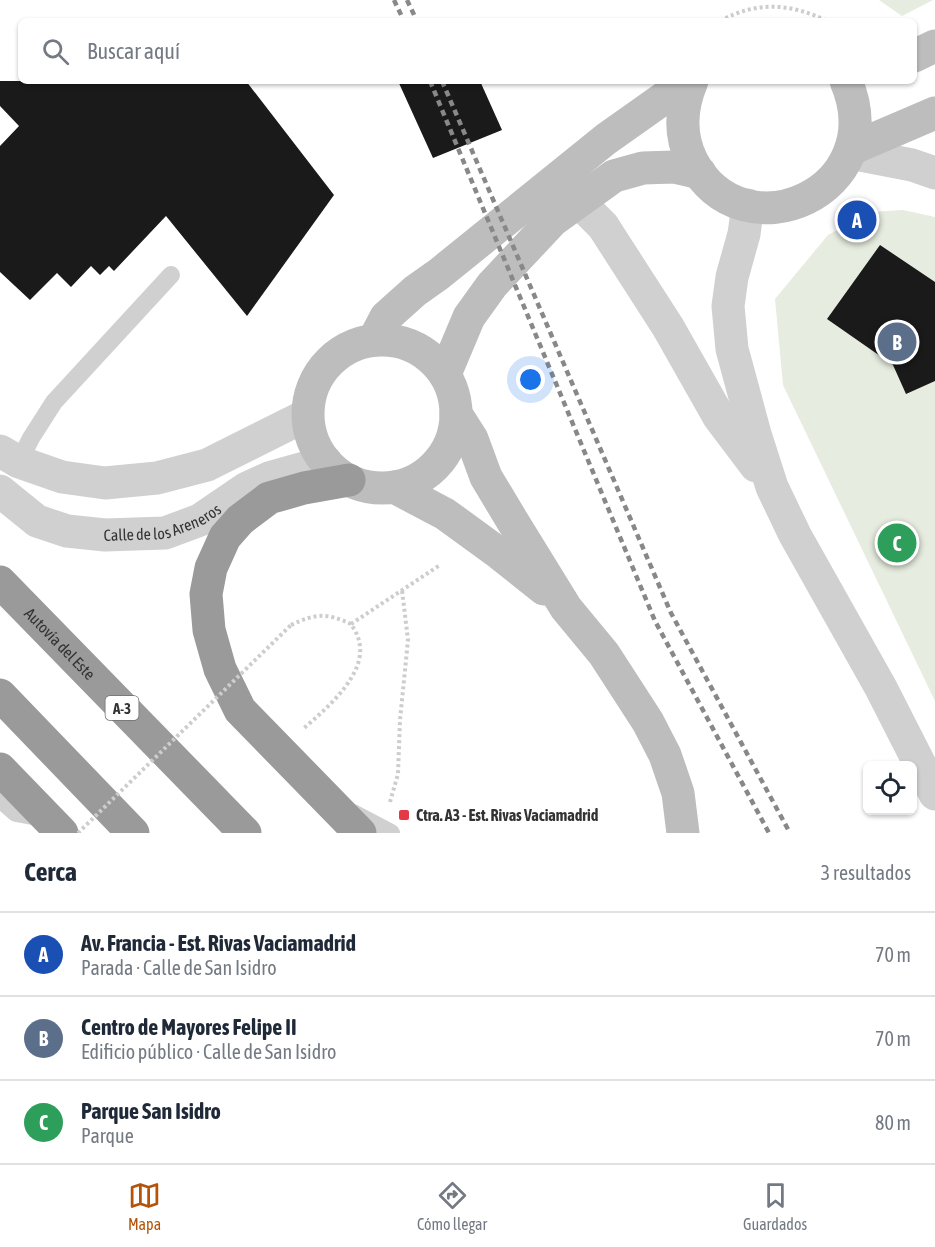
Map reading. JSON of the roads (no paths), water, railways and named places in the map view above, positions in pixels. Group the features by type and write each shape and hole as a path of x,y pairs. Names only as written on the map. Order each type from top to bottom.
{"highway":[{"path":"337,471 304,488 269,498 240,520 225,537 211,568 206,594 209,630 220,669 240,710 360,833"},
{"name":"Autovía del Este","path":"0,582 245,833"},
{"path":"0,695 133,833"},
{"path":"0,770 55,826"}],"street":[{"path":"917,55 935,46"},
{"path":"374,340 386,317 414,291 439,274 606,140 684,84"},
{"path":"691,84 685,99 683,125 688,150 700,173 718,191 732,199 748,205 776,207 796,203 815,195 835,176 850,151 856,119 853,99 847,84"},
{"path":"850,151 935,113"},
{"path":"850,151 935,172"},
{"path":"445,374 468,317 492,285 553,220 614,176 643,168 675,167 700,173"},
{"path":"578,201 603,226 668,327 719,417 772,487"},
{"path":"748,205 744,234 732,277 728,306 729,326 739,380 772,487 795,535 881,688 935,794"},
{"path":"374,340 401,342 418,349 433,360 445,374 452,389 456,414 452,439 438,462 419,478 394,486 371,487 337,471 313,440 307,415 314,385 326,365 351,346 374,340"},
{"path":"456,414 472,439 486,477 567,608 603,654 652,730 665,755 678,793 683,833"},
{"path":"9,456 62,477 105,483 157,478 207,465 307,415"},
{"name":"Calle de los Areneros","path":"0,491 37,521 68,531 105,535 165,533 200,520 247,488 269,478 337,471"},
{"path":"394,486 445,514 500,554 567,608"}],"lane":[{"path":"9,456 31,438 54,402 171,275"},
{"path":"0,799 16,813 55,826"},
{"path":"330,801 391,833"}],"railway":[{"path":"394,0 403,18"},
{"path":"407,0 416,18"},
{"path":"431,84 655,621 769,833"},
{"path":"443,84 671,613 790,833"}],"place":[{"name":"Av. Francia - Est. Rivas Vaciamadrid","path":"857,220"},
{"name":"Centro de Mayores Felipe II","path":"897,342"},
{"name":"Parque San Isidro","path":"897,543"},
{"name":"Ctra. A3 - Est. Rivas Vaciamadrid","path":"404,815"}]}
